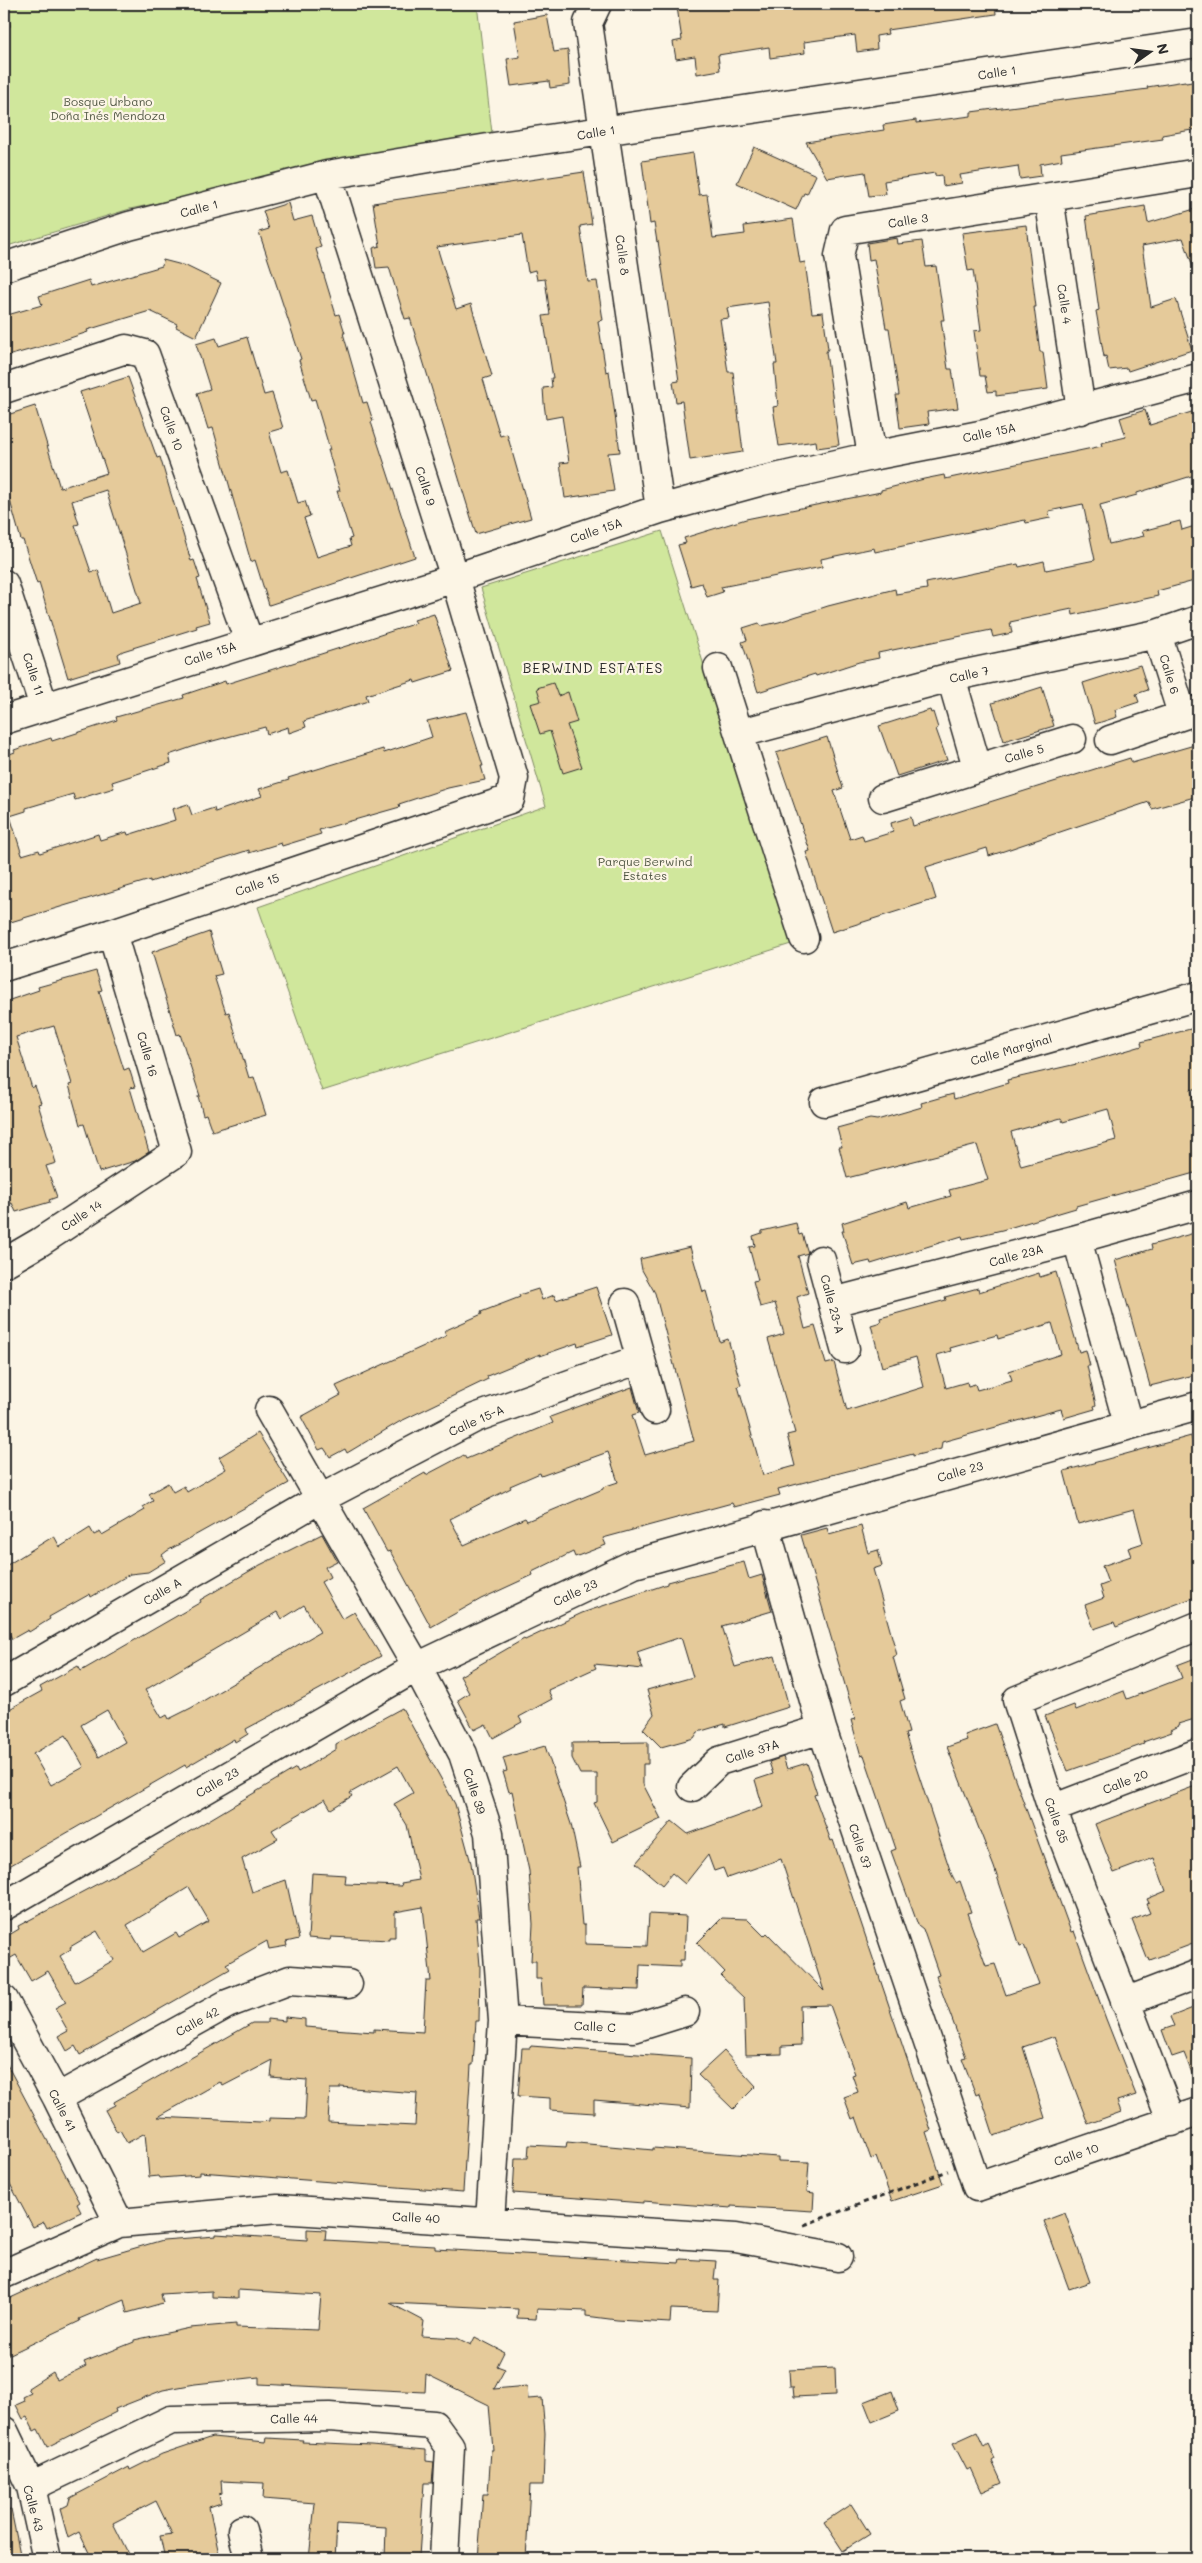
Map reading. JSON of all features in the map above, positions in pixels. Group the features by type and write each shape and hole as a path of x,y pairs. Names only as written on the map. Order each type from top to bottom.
{"street":[{"name":"Calle 8","path":"597,4 588,24 660,509"},
{"name":"Calle 1","path":"4,267 129,226 327,174 605,130 1198,43"},
{"name":"Calle 9","path":"327,174 455,578 514,778 510,799"},
{"name":"Calle 3","path":"872,456 839,256 845,230 1198,174"},
{"name":"Calle 4","path":"1049,197 1081,410"},
{"name":"Calle 10","path":"4,389 126,350 145,354 249,641"},
{"name":"Calle 15A","path":"4,720 249,641 455,578 660,509 762,481 872,456 985,434 1198,378"},
{"name":"Calle 11","path":"4,584 44,707"},
{"name":"Calle 7","path":"741,733 951,677 1157,634 1198,620"},
{"name":"Calle 6","path":"1110,740 1190,712 1157,634"},
{"path":"718,668 741,733 804,938"},
{"path":"951,677 977,767"},
{"name":"Calle 5","path":"883,798 977,767 1072,739"},
{"name":"Calle 15","path":"4,966 112,933 510,799"},
{"name":"Calle 16","path":"112,933 177,1152 157,1165"},
{"name":"Calle Marginal","path":"824,1102 1198,996"},
{"name":"Calle 14","path":"4,1263 40,1242 157,1165"},
{"name":"Calle 23A","path":"833,1302 1077,1239 1198,1205"},
{"path":"1077,1239 1128,1424"},
{"name":"Calle 23-A","path":"821,1260 845,1349"},
{"path":"625,1303 655,1410"},
{"name":"Calle 15-A","path":"320,1499 475,1418 640,1359"},
{"name":"Calle 23","path":"4,1906 417,1667 634,1564 766,1525 1198,1406"},
{"name":"Calle 39","path":"269,1410 417,1667 463,1754 489,1833 503,2021 490,2221"},
{"name":"Calle A","path":"4,1682 320,1499"},
{"name":"Calle 37","path":"766,1525 822,1729 969,2163"},
{"name":"Calle 35","path":"1172,2122 1052,1809 1017,1700 1198,1626"},
{"name":"Calle 37A","path":"692,1787 719,1761 822,1729"},
{"name":"Calle 20","path":"1052,1809 1198,1753"},
{"path":"1125,2002 1198,1974"},
{"name":"Calle 42","path":"57,2098 227,2004 290,1980 348,1984"},
{"name":"Calle 41","path":"4,2000 57,2098 119,2223"},
{"name":"Calle C","path":"503,2021 634,2028 685,2012"},
{"name":"Calle 10","path":"969,2163 977,2187 1198,2112"},
{"name":"Calle 40","path":"4,2274 119,2223 278,2209 736,2238 838,2257"},
{"name":"Calle 44","path":"31,2487 171,2420 330,2418 434,2425 450,2447 444,2559"},
{"name":"Calle 43","path":"4,2431 31,2487 47,2559"},
{"path":"242,2530 249,2559"}],"path":[{"path":"4,34 9,26 7,4"},
{"path":"795,2229 969,2163"}],"green space":[{"name":"Bosque Urbano Doña Inés Mendoza","path":"4,4 477,4 492,133 130,209 4,247"},
{"name":"Parque Berwind Estates","path":"662,531 791,944 322,1091 258,907 546,806 481,588"}],"building":[{"path":"699,4 995,4 996,14 887,30 888,34 876,36 877,49 857,52 855,35 804,42 805,53 770,58 769,47 718,55 720,70 697,74 695,56 676,59 673,42 682,40 677,7"},
{"path":"547,15 554,52 568,50 570,85 550,88 549,81 511,86 507,59 520,57 514,21"},
{"path":"1185,81 1186,83 1198,81 1198,129 1162,135 1163,139 1061,153 1062,160 1040,164 1041,176 1020,179 1018,166 960,175 962,183 943,186 942,175 935,176 935,173 884,181 886,194 869,196 865,172 827,178 806,142 884,130 883,125 916,120 916,123 971,116 971,112 1148,89 1147,87"},
{"path":"754,147 816,175 807,194 804,193 796,210 737,183"},
{"path":"693,153 699,195 707,194 713,238 745,234 744,226 793,219 800,263 805,262 812,313 823,312 828,349 826,352 839,445 817,448 816,441 779,446 773,407 778,406 774,364 777,364 768,302 727,308 729,318 720,319 728,372 733,372 743,452 690,460 682,401 676,402 673,382 679,381 658,241 654,223 650,224 642,161"},
{"path":"584,172 592,224 580,226 588,282 597,281 603,320 598,321 606,372 609,371 620,452 608,453 614,491 565,498 560,463 569,462 562,416 546,419 544,403 543,388 552,387 551,378 553,378 543,316 550,315 545,279 537,280 535,270 528,272 522,235 437,247 456,309 471,304 492,376 483,379 500,436 507,434 531,518 476,534 410,318 405,319 389,267 376,268 373,248 380,246 373,203"},
{"path":"288,203 293,221 312,216 321,247 316,249 336,315 339,314 345,333 343,333 363,403 367,402 373,421 371,422 415,557 269,605 255,560 251,562 213,428 208,429 197,393 210,389 196,344 216,338 219,346 247,337 264,395 272,393 283,428 269,432 281,472 288,470 298,503 305,501 310,516 304,518 317,557 351,546 349,539 352,538 337,491 340,491 328,450 330,450 315,399 311,400 299,360 301,359 259,232 269,229 263,211"},
{"path":"1145,206 1148,223 1198,208 1198,274 1196,275 1183,238 1142,246 1151,307 1176,299 1192,350 1128,371 1127,368 1109,370 1106,356 1104,357 1096,311 1099,310 1086,216"},
{"path":"1026,225 1040,352 1043,352 1048,389 996,396 996,391 988,392 985,376 980,376 974,331 981,330 973,270 968,271 962,233"},
{"path":"897,238 898,244 922,241 926,267 936,266 944,320 941,320 948,369 952,369 958,408 927,412 929,424 900,428 896,395 899,395 889,328 886,328 874,259 869,260 867,243"},
{"path":"163,260 186,266 221,283 196,337 176,327 177,324 150,311 87,330 88,332 61,341 4,357 4,316 42,305 39,296 89,280 91,287 162,266"},
{"path":"128,377 157,458 160,457 191,561 194,560 200,578 197,579 210,622 196,626 197,628 123,651 118,654 120,662 68,678 39,583 37,584 23,540 21,540 4,479 4,416 35,406 60,488 107,473 80,392","holes":["106,490 141,603 111,613 98,570 91,572 75,525 79,524 72,501"]},
{"path":"1145,410 1150,425 1198,410 1198,474 1137,493 1137,495 1100,505 1109,544 1144,536 1142,531 1180,521 1182,530 1198,525 1198,580 1157,591 1158,596 1073,615 1072,609 1010,622 1012,633 993,637 991,630 878,653 879,658 859,662 816,676 815,674 758,692 742,642 747,640 743,628 759,623 761,626 779,622 828,606 895,589 896,594 927,589 926,583 1018,564 1019,567 1044,561 1046,570 1095,560 1083,504 1049,511 1050,518 1026,523 1025,520 875,552 874,548 821,559 822,567 721,587 723,592 707,597 702,583 691,586 678,545 686,543 684,538 746,519 881,492 881,490 924,479 944,475 945,479 1102,446 1101,443 1126,437 1120,418"},
{"path":"434,614 453,671 415,683 414,680 366,695 368,701 304,721 306,727 289,733 288,727 267,734 265,727 198,745 169,755 171,763 112,782 114,788 75,800 73,794 26,808 26,811 10,816 22,855 39,850 40,853 98,834 100,840 127,832 128,835 175,820 172,809 188,804 192,815 214,808 215,812 262,796 259,789 289,780 288,778 383,749 384,753 432,737 427,721 466,712 483,766 481,766 485,780 448,788 399,804 400,807 319,830 321,834 282,846 281,843 249,853 249,850 150,882 150,880 4,924 4,756 15,752 14,750 51,738 52,741 117,720 116,717 184,698 183,695 225,681 226,684 359,642 416,623 414,620"},
{"path":"1140,665 1148,690 1136,694 1139,702 1115,710 1117,717 1095,724 1083,683"},
{"path":"553,683 558,696 568,692 577,722 567,725 582,767 563,773 550,731 540,734 530,704 541,701 537,688"},
{"path":"1042,687 1054,726 1004,741 992,703"},
{"path":"930,710 931,713 933,712 938,728 936,729 947,760 897,776 879,726"},
{"path":"827,737 843,788 834,791 850,839 862,835 864,841 893,832 891,823 911,817 913,826 1130,758 1132,763 1198,744 1198,796 1152,809 1149,802 989,856 987,848 926,867 936,899 832,932 806,852 810,851 776,753"},
{"path":"209,932 222,974 214,976 226,1013 229,1012 249,1078 254,1077 266,1115 212,1131 206,1114 203,1115 198,1096 200,1096 180,1034 177,1035 152,952"},
{"path":"96,971 102,990 99,991 124,1070 129,1068 135,1087 130,1088 149,1152 135,1161 99,1172 84,1124 80,1125 69,1085 72,1084 54,1026 16,1037 32,1088 35,1086 41,1103 38,1104 56,1163 46,1166 57,1197 49,1200 50,1202 16,1212 12,1203 4,1206 4,1002 39,990 38,987"},
{"path":"1198,1027 1198,1088 1191,1090 1198,1118 1198,1172 1076,1206 1076,1208 1002,1230 963,1239 962,1236 871,1264 870,1261 853,1265 842,1231 844,1231 842,1223 907,1202 909,1208 951,1196 949,1190 988,1180 977,1145 847,1178 839,1147 842,1147 837,1128 870,1119 877,1120 922,1107 921,1103 953,1094 954,1099 1008,1083 1007,1080 1094,1060 1142,1046 1141,1042","holes":["1108,1109 1116,1140 1021,1166 1011,1132 1061,1118 1063,1122"]},
{"path":"796,1223 799,1235 802,1234 808,1253 798,1256 808,1293 797,1297 805,1329 815,1326 826,1364 834,1362 847,1411 924,1387 916,1357 882,1367 871,1325 881,1322 880,1318 946,1300 945,1297 978,1288 979,1292 1039,1273 1040,1277 1056,1272 1079,1352 1086,1350 1090,1366 1087,1366 1096,1405 1094,1406 1095,1409 1064,1418 1061,1409 942,1442 941,1449 913,1456 913,1454 778,1489 780,1495 734,1507 732,1503 603,1538 606,1545 575,1557 573,1552 532,1572 533,1575 481,1599 431,1627 390,1551 387,1552 363,1508 425,1473 426,1475 464,1455 466,1459 553,1423 550,1417 632,1387 639,1413 632,1415 645,1455 694,1441 655,1293 642,1270 640,1259 690,1247 703,1292 706,1291 720,1342 728,1339 741,1385 738,1386 763,1475 795,1466 787,1435 795,1433 768,1339 784,1334 775,1303 760,1307 753,1281 758,1280 749,1247 755,1246 753,1236 762,1233 762,1231","holes":["1052,1323 1061,1354 1009,1371 1012,1380 977,1390 975,1384 968,1386 967,1382 946,1388 937,1355 951,1351 950,1348 997,1335 998,1339","608,1452 618,1482 603,1487 603,1489 527,1521 525,1518 464,1545 450,1519 511,1488 510,1486 540,1473 541,1476"]},
{"path":"1198,1232 1198,1374 1150,1386 1115,1260 1152,1249 1151,1245"},
{"path":"596,1287 612,1335 578,1346 577,1343 540,1356 540,1354 487,1376 488,1379 399,1422 347,1453 345,1449 330,1457 324,1448 319,1450 301,1417 341,1395 336,1386 446,1336 444,1331 482,1314 481,1312 520,1297 519,1295 538,1289 542,1300 554,1295 556,1300"},
{"path":"258,1433 289,1483 167,1551 162,1555 166,1561 148,1572 130,1574 91,1597 90,1594 49,1617 50,1619 29,1632 28,1630 12,1639 4,1623 4,1567 54,1536 60,1547 90,1528 94,1535 100,1532 102,1535 145,1510 143,1507 153,1501 149,1494 168,1483 173,1492 184,1486 187,1492 226,1469 219,1457"},
{"path":"1191,1436 1198,1463 1198,1596 1116,1627 1114,1622 1094,1629 1085,1605 1104,1598 1100,1586 1108,1583 1102,1566 1131,1556 1128,1548 1143,1543 1134,1509 1078,1524 1064,1471"},
{"path":"861,1526 868,1553 878,1550 882,1566 873,1569 897,1655 893,1657 905,1699 900,1701 909,1733 905,1734 951,1873 956,1883 960,1881 971,1912 967,1913 986,1966 995,1964 1006,1995 1039,1984 1024,1945 1020,1946 994,1867 947,1747 967,1740 965,1735 995,1724 1071,1932 1074,1931 1136,2095 1117,2101 1121,2112 1088,2124 1055,2036 1023,2047 1045,2118 994,2136 980,2093 976,2095 962,2058 966,2057 936,1976 939,1975 923,1929 918,1925 891,1851 896,1849 864,1755 861,1756 851,1720 855,1719 801,1535 827,1528 829,1535"},
{"path":"322,1534 337,1561 325,1567 330,1577 321,1582 342,1619 354,1612 381,1656 246,1729 248,1734 235,1742 234,1739 186,1767 185,1765 4,1869 4,1712 42,1691 40,1687 78,1666 81,1671 201,1602 200,1600 260,1565","holes":["304,1605 320,1632 191,1708 169,1719 167,1715 162,1718 145,1690 278,1612 282,1619","107,1710 125,1742 99,1757 81,1725","66,1735 84,1767 51,1785 33,1754"]},
{"path":"744,1562 749,1579 762,1575 772,1611 722,1626 735,1667 775,1656 789,1707 725,1727 725,1724 698,1732 694,1738 661,1747 643,1729 654,1714 647,1690 693,1677 681,1637 637,1652 643,1669 594,1664 596,1668 548,1690 552,1699 519,1717 522,1722 493,1738 486,1724 474,1730 458,1700 469,1693 460,1676 524,1639 582,1613 667,1584 667,1582"},
{"path":"1198,1657 1198,1718 1178,1724 1179,1726 1171,1730 1172,1732 1143,1742 1144,1744 1068,1771 1045,1716 1074,1705 1076,1710 1124,1691 1127,1699 1182,1678 1177,1665"},
{"path":"402,1708 455,1804 471,1863 479,1918 476,1918 480,1966 479,2021 476,2021 473,2065 471,2065 463,2192 200,2172 200,2175 149,2177 145,2133 127,2143 120,2130 117,2132 105,2110 115,2105 114,2102 252,2023 267,2023 267,2019 285,2021 285,2017 305,2019 305,2027 374,2032 374,2029 423,2032 426,1981 431,1981 423,1907 395,1912 395,1937 389,1937 389,1940 331,1937 330,1940 308,1938 312,1873 346,1875 345,1884 402,1886 401,1883 419,1880 407,1825 394,1804 413,1793 398,1766 350,1793 352,1796 331,1809 325,1799 272,1830 278,1839 242,1859 252,1892 286,1880 299,1939 286,1942 287,1946 269,1949 267,1941 226,1964 230,1969 80,2055 75,2046 67,2051 59,2036 68,2031 55,2008 66,2002 48,1971 31,1981 16,1955 4,1962 4,1938 19,1929 18,1926 135,1864 296,1768 298,1772 336,1749 336,1744","holes":["189,1887 209,1921 179,1938 176,1933 143,1952 127,1925","97,1931 114,1960 75,1982 60,1956 71,1949 70,1947","273,2060 271,2077 307,2080 305,2119 269,2118 269,2121 260,2122 158,2117 220,2082 223,2086","340,2087 417,2093 415,2126 328,2122 330,2089 340,2089"]},
{"path":"648,1742 648,1764 643,1764 643,1784 661,1819 613,1842 594,1803 597,1802 597,1774 580,1774 572,1758 572,1743"},
{"path":"545,1746 571,1824 580,1867 577,1867 582,1925 585,1925 585,1944 647,1946 649,1914 686,1916 684,1960 680,1960 680,1967 640,1965 639,1990 583,1988 582,2005 543,2005 541,1979 536,1979 536,1961 531,1961 533,1924 529,1871 512,1791 509,1792 503,1772 507,1771 503,1758"},
{"path":"783,1757 787,1769 807,1763 817,1794 814,1795 831,1841 833,1840 931,2130 926,2132 943,2184 892,2201 876,2157 871,2159 856,2117 852,2119 844,2097 858,2092 852,2075 855,2074 830,2005 800,2006 801,2045 782,2046 782,2054 746,2055 744,1998 721,1976 725,1972 697,1943 722,1918 747,1919 764,1936 767,1933 824,1991 781,1859 727,1878 723,1868 714,1871 708,1855 685,1884 672,1873 662,1885 636,1863 672,1821 688,1834 763,1807 755,1780 773,1774 769,1762"},
{"path":"1198,1785 1198,1942 1150,1960 1149,1957 1147,1958 1132,1920 1150,1913 1146,1904 1149,1903 1147,1899 1166,1891 1154,1858 1114,1873 1095,1824"},
{"path":"1198,2006 1197,2086 1184,2053 1172,2057 1162,2030 1174,2026 1170,2017"},
{"path":"531,2046 691,2058 690,2108 594,2100 594,2113 550,2110 550,2098 518,2096 522,2048 530,2048"},
{"path":"724,2051 756,2086 733,2109 698,2075"},
{"path":"4,2059 80,2202 77,2204 81,2212 47,2228 44,2222 33,2227 9,2182 4,2184"},
{"path":"567,2142 653,2150 653,2148 778,2157 778,2161 809,2162 807,2192 814,2193 813,2211 731,2206 731,2208 643,2201 643,2203 513,2193 515,2158 528,2158 529,2145 566,2147"},
{"path":"1065,2213 1090,2282 1069,2289 1044,2221"},
{"path":"307,2229 326,2230 325,2240 435,2246 435,2249 679,2263 680,2259 716,2261 714,2280 719,2280 717,2311 671,2309 670,2323 586,2316 586,2311 537,2309 536,2319 517,2318 518,2309 390,2303 424,2321 422,2336 457,2338 471,2345 475,2337 504,2352 497,2366 505,2369 494,2389 527,2386 528,2399 542,2398 545,2433 543,2485 530,2485 526,2559 478,2559 483,2494 488,2494 491,2450 493,2450 489,2405 426,2374 425,2392 259,2384 259,2377 195,2384 163,2390 115,2409 116,2412 47,2447 38,2429 34,2431 27,2417 23,2419 16,2405 25,2401 23,2397 31,2393 28,2388 53,2372 57,2380 86,2366 84,2362 134,2342 134,2340 190,2328 236,2324 236,2327 318,2330 321,2295 238,2290 238,2298 212,2297 212,2291 161,2294 163,2303 127,2313 124,2300 79,2319 80,2321 4,2357 4,2301 97,2258 163,2240 216,2236 216,2234 307,2240"},
{"path":"835,2368 836,2395 794,2397 793,2387 790,2387 789,2370"},
{"path":"892,2391 899,2411 872,2422 864,2402"},
{"path":"977,2432 984,2447 988,2444 995,2459 992,2461 1002,2483 982,2492 971,2468 967,2470 953,2443"},
{"path":"212,2437 266,2442 267,2438 303,2440 302,2442 426,2450 426,2461 434,2462 432,2483 424,2483 419,2557 385,2559 386,2527 337,2524 335,2559 309,2559 315,2503 263,2499 264,2483 221,2481 222,2493 219,2494 221,2503 209,2507 220,2559 165,2559 160,2536 172,2534 156,2501 113,2523 131,2559 92,2559 79,2532 68,2538 60,2509 68,2505 70,2498 129,2467 130,2470 162,2454"},
{"path":"851,2504 870,2534 843,2551 824,2522"},
{"path":"11,2510 21,2559 4,2559 4,2511"}],"district":[{"name":"BERWIND ESTATES","path":"593,667"}]}
